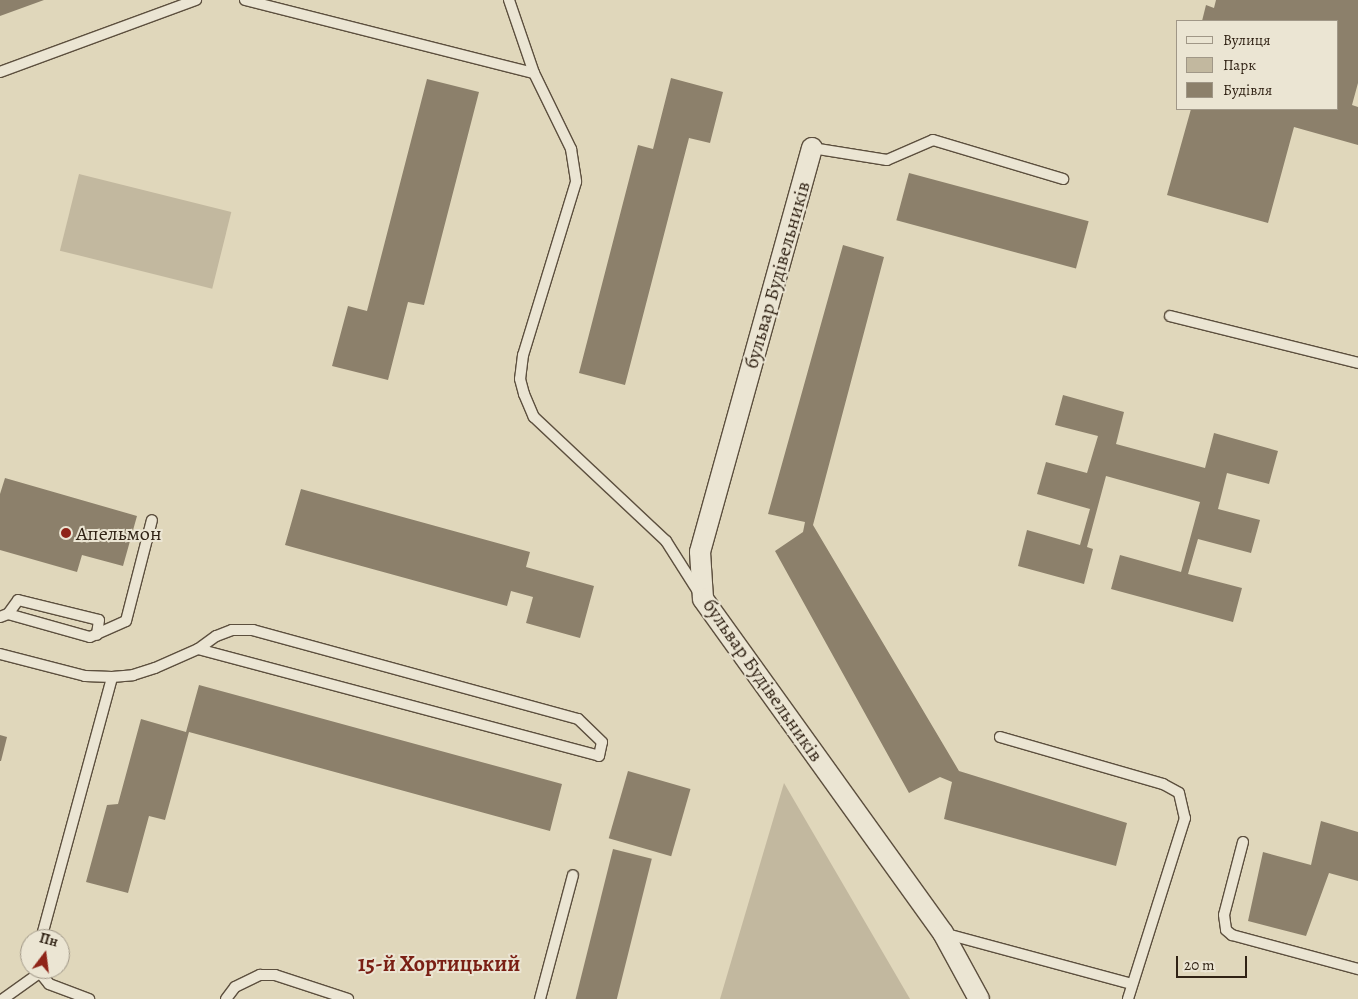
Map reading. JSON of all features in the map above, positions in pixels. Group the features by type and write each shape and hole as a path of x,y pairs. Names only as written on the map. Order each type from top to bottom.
{"street":[{"name":"бульвар Будівельників","path":"812,148 700,552 703,599 942,933 980,998"}],"lane":[{"path":"0,72 196,0"},
{"path":"245,0 534,73"},
{"path":"509,0 534,73 571,149 576,182 523,355 520,379 524,394 534,417 666,541 703,599"},
{"path":"812,148 887,160 933,140 1063,179"},
{"path":"1170,316 1358,362"},
{"path":"97,636 99,620 18,600 4,616 90,637 97,636 126,621 152,520"},
{"path":"0,654 85,676 112,677 133,675 155,668 198,649 216,636 232,630 253,630 578,718 602,742 599,756 198,649"},
{"path":"44,929 112,677"},
{"path":"1000,737 1163,784 1180,793 1185,818 1128,999"},
{"path":"1243,842 1224,915 1226,930 1232,935 1358,968"},
{"path":"540,999 573,875"},
{"path":"942,933 1132,984"},
{"path":"226,999 235,987 260,975 275,975 348,999"},
{"path":"3,999 29,979"},
{"path":"44,979 49,984 89,999"}],"green space":[{"path":"79,174 231,212 212,289 60,251"},
{"path":"784,783 910,999 720,999"}],"building":[{"path":"0,0 44,0 0,16"},
{"path":"1216,0 1358,0 1358,83 1352,105 1358,107 1358,145 1294,127 1268,223 1167,195 1191,110 1338,110 1338,20 1202,20 1206,5 1214,8"},
{"path":"671,78 723,92 710,143 689,138 625,385 579,373 638,145 653,149"},
{"path":"427,79 479,92 424,305 408,302 388,380 332,366 348,306 367,311"},
{"path":"909,173 1089,221 1076,268 896,220"},
{"path":"843,245 884,257 813,525 959,771 1127,823 1116,866 944,819 952,782 940,777 909,793 775,551 803,532 805,522 768,514"},
{"path":"1063,395 1124,412 1116,444 1205,468 1214,433 1278,451 1269,484 1227,473 1218,509 1260,520 1251,553 1198,539 1188,574 1242,588 1233,622 1111,589 1120,555 1181,572 1200,502 1106,476 1087,547 1093,549 1084,584 1018,566 1027,530 1080,545 1090,509 1037,494 1046,462 1087,473 1098,436 1055,425"},
{"name":"Апельмон","path":"5,478 137,516 123,566 82,555 77,572 0,550 0,494"},
{"path":"301,489 530,552 526,567 594,586 580,638 526,623 533,597 511,591 507,606 285,545"},
{"path":"199,685 562,784 550,831 189,732 165,820 149,816 128,893 86,882 107,805 118,804 141,719 186,732"},
{"path":"0,735 7,737 1,761 0,761"},
{"path":"628,771 690,789 671,856 609,838"},
{"path":"1321,821 1358,832 1358,881 1329,873 1306,936 1248,921 1263,852 1311,865"},
{"path":"613,849 652,859 617,999 576,999"}],"place":[{"name":"Апельмон","path":"66,533"}],"district":[{"name":"15-й Хортицький","path":"439,965"}]}
